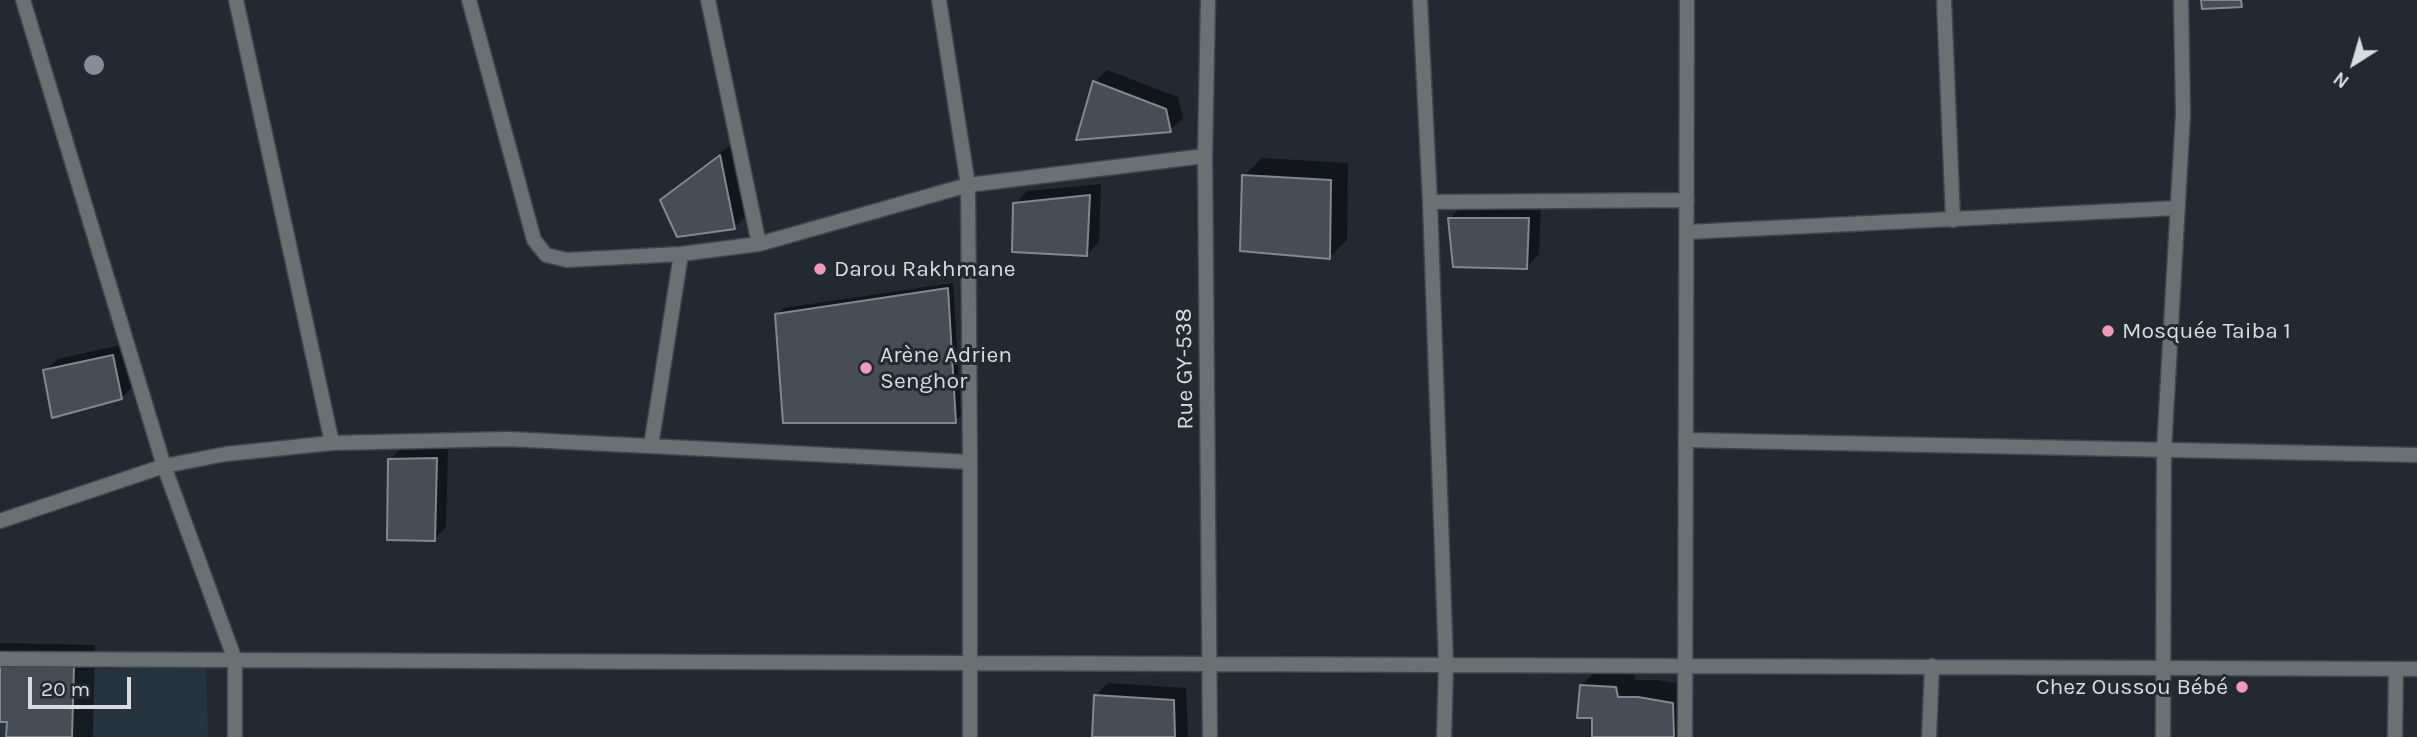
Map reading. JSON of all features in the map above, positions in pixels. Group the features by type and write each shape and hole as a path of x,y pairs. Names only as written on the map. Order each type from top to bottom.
{"street":[{"path":"23,0 164,466 235,660 235,737"},
{"path":"236,0 331,443"},
{"path":"470,0 534,240 546,255 567,260 681,254 759,244 968,185 1205,156"},
{"path":"708,0 759,244"},
{"path":"939,0 968,185 972,663 970,737"},
{"name":"Rue GY-538","path":"1208,0 1205,156 1210,737"},
{"path":"1420,0 1446,664 1444,737"},
{"path":"1685,737 1687,0"},
{"path":"1944,0 1953,220"},
{"path":"2163,737 2164,450 2183,114 2181,0"},
{"path":"1430,202 1686,200"},
{"path":"1687,232 2178,208"},
{"path":"651,446 681,254"},
{"path":"0,521 164,466 226,454 331,443 508,439 970,462"},
{"path":"1686,440 2417,455"},
{"path":"0,659 2417,669"},
{"path":"1929,737 1932,666"},
{"path":"2395,737 2396,668"}],"shaded area":[{"path":"206,666 208,737 0,737 0,672"}],"building":[{"path":"2201,0 2241,0 2242,7 2202,9"},
{"path":"1093,81 1166,109 1171,132 1076,140"},
{"path":"720,155 735,229 677,237 660,200"},
{"path":"1242,175 1331,180 1330,259 1240,251"},
{"path":"1090,195 1087,256 1012,252 1013,203"},
{"path":"1448,218 1529,218 1527,269 1453,267"},
{"name":"Arène Adrien Senghor","path":"948,288 956,423 783,423 775,314"},
{"path":"113,355 122,399 52,418 43,370"},
{"path":"437,458 435,541 387,540 388,459"},
{"path":"0,665 74,666 72,737 6,737 7,722 0,722"},
{"path":"1580,685 1616,687 1618,697 1638,697 1673,703 1674,737 1592,737 1592,718 1577,718"},
{"path":"1094,695 1174,700 1175,737 1092,737"}],"place":[{"name":"Darou Rakhmane","path":"820,269"},
{"name":"Mosquée Taiba 1","path":"2108,331"},
{"name":"Arène Adrien Senghor","path":"866,368"},
{"name":"Chez Oussou Bébé","path":"2242,687"}]}
